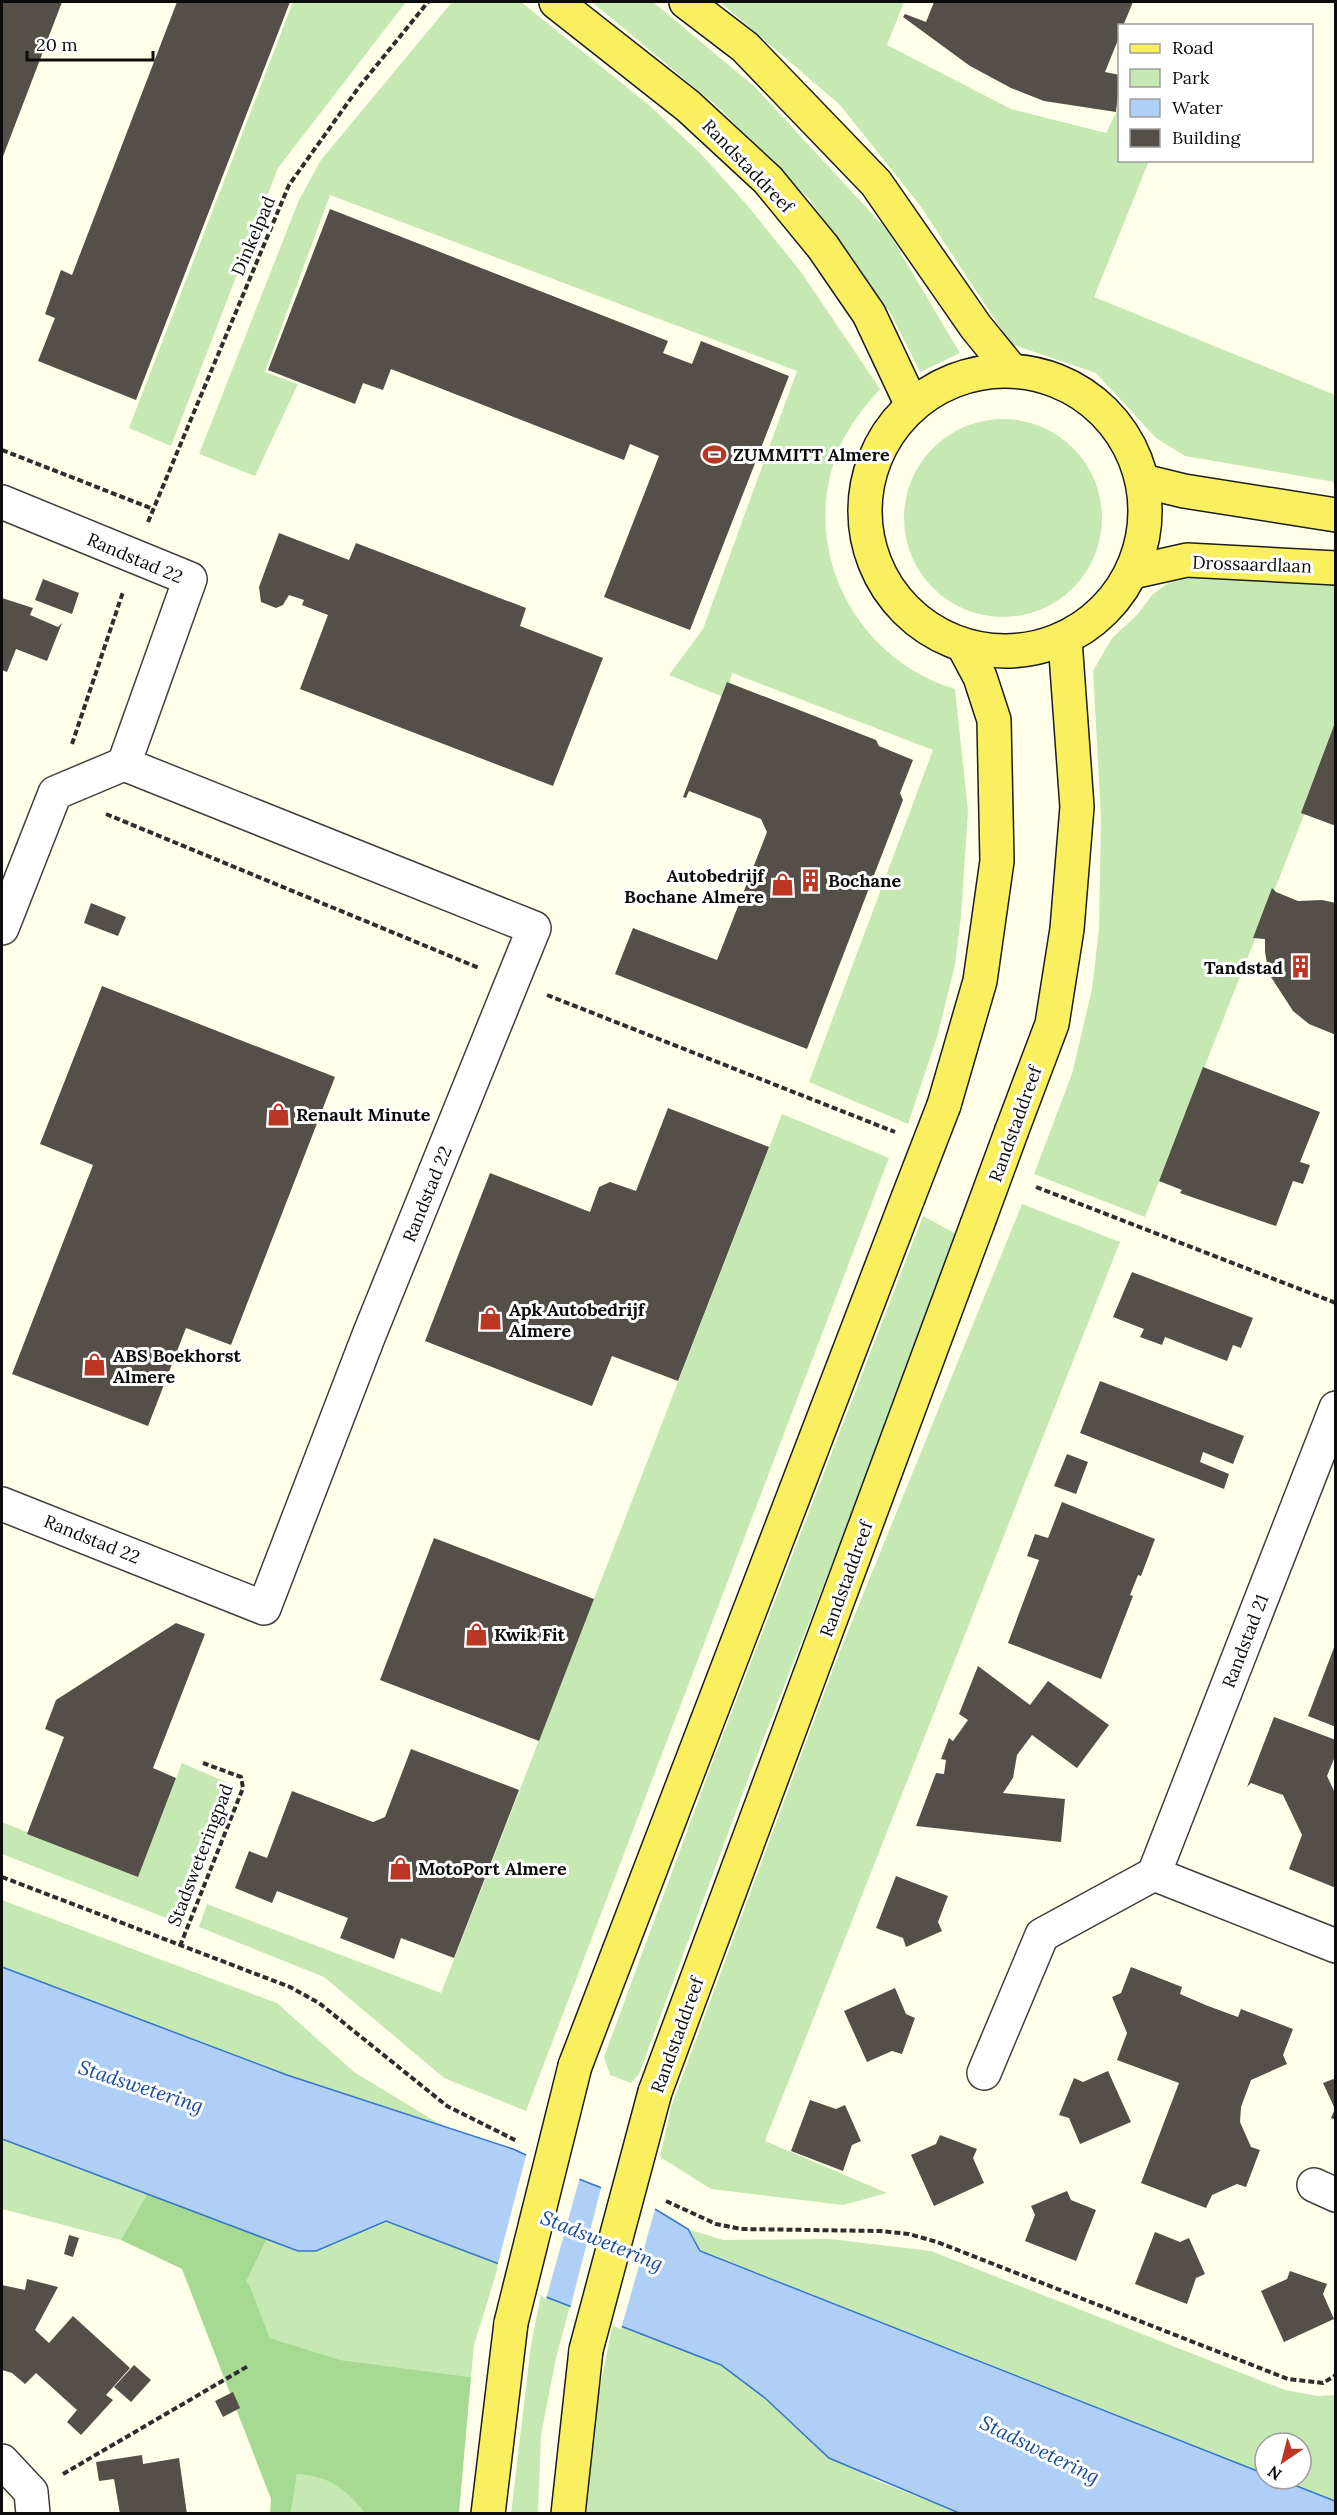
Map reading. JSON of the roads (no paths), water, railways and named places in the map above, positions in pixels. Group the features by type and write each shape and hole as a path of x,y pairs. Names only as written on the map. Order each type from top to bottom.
{"main road":[{"name":"Randstaddreef","path":"555,2 688,106 768,180 823,247 869,314 911,403"},
{"path":"686,2 746,47 876,183 976,327 1011,370"},
{"path":"1011,370 1077,390 1106,414 1128,442 1143,481 1146,528 1133,572 1122,591 1097,619 1065,640 1042,648 1008,653 964,647 908,614 876,567 864,520 868,478 879,447 911,403 937,386 967,376 1011,370"},
{"path":"1143,481 1184,491 1335,515"},
{"name":"Drossaardlaan","path":"1133,572 1187,560 1335,568"},
{"name":"Randstaddreef","path":"568,2514 586,2350 655,2092 1052,1024 1067,929 1077,807 1065,640"},
{"path":"488,2514 511,2323 575,2066 944,1106 980,981 997,861 994,720 980,677 964,647"}],"street":[{"name":"Randstad 22","path":"2,502 190,579 124,764 534,928 369,1335 264,1608 2,1504"},
{"path":"2,928 56,793 124,764"},
{"name":"Randstad 21","path":"1154,1874 1335,1408"},
{"path":"984,2073 1042,1935 1154,1874 1335,1946"},
{"path":"2,2461 32,2503"}],"water":[{"name":"Stadswetering","path":"2,1967 287,2075 513,2149 579,2179 655,2209 688,2229 700,2251 1253,2469 1253,2491 1310,2491 1335,2501 1335,2513 959,2513 829,2458 765,2398 721,2365 541,2295 499,2264 386,2221 316,2251 298,2251 2,2139"}],"place":[{"name":"ZUMMITT Almere","path":"715,454"},
{"name":"Bochane","path":"810,880"},
{"name":"Autobedrijf Bochane Almere","path":"782,885"},
{"name":"Tandstad","path":"1301,967"},
{"name":"Renault Minute","path":"278,1114"},
{"name":"Apk Autobedrijf Almere","path":"491,1319"},
{"name":"ABS Boekhorst Almere","path":"95,1365"},
{"name":"Kwik Fit","path":"476,1634"},
{"name":"MotoPort Almere","path":"400,1868"}]}
